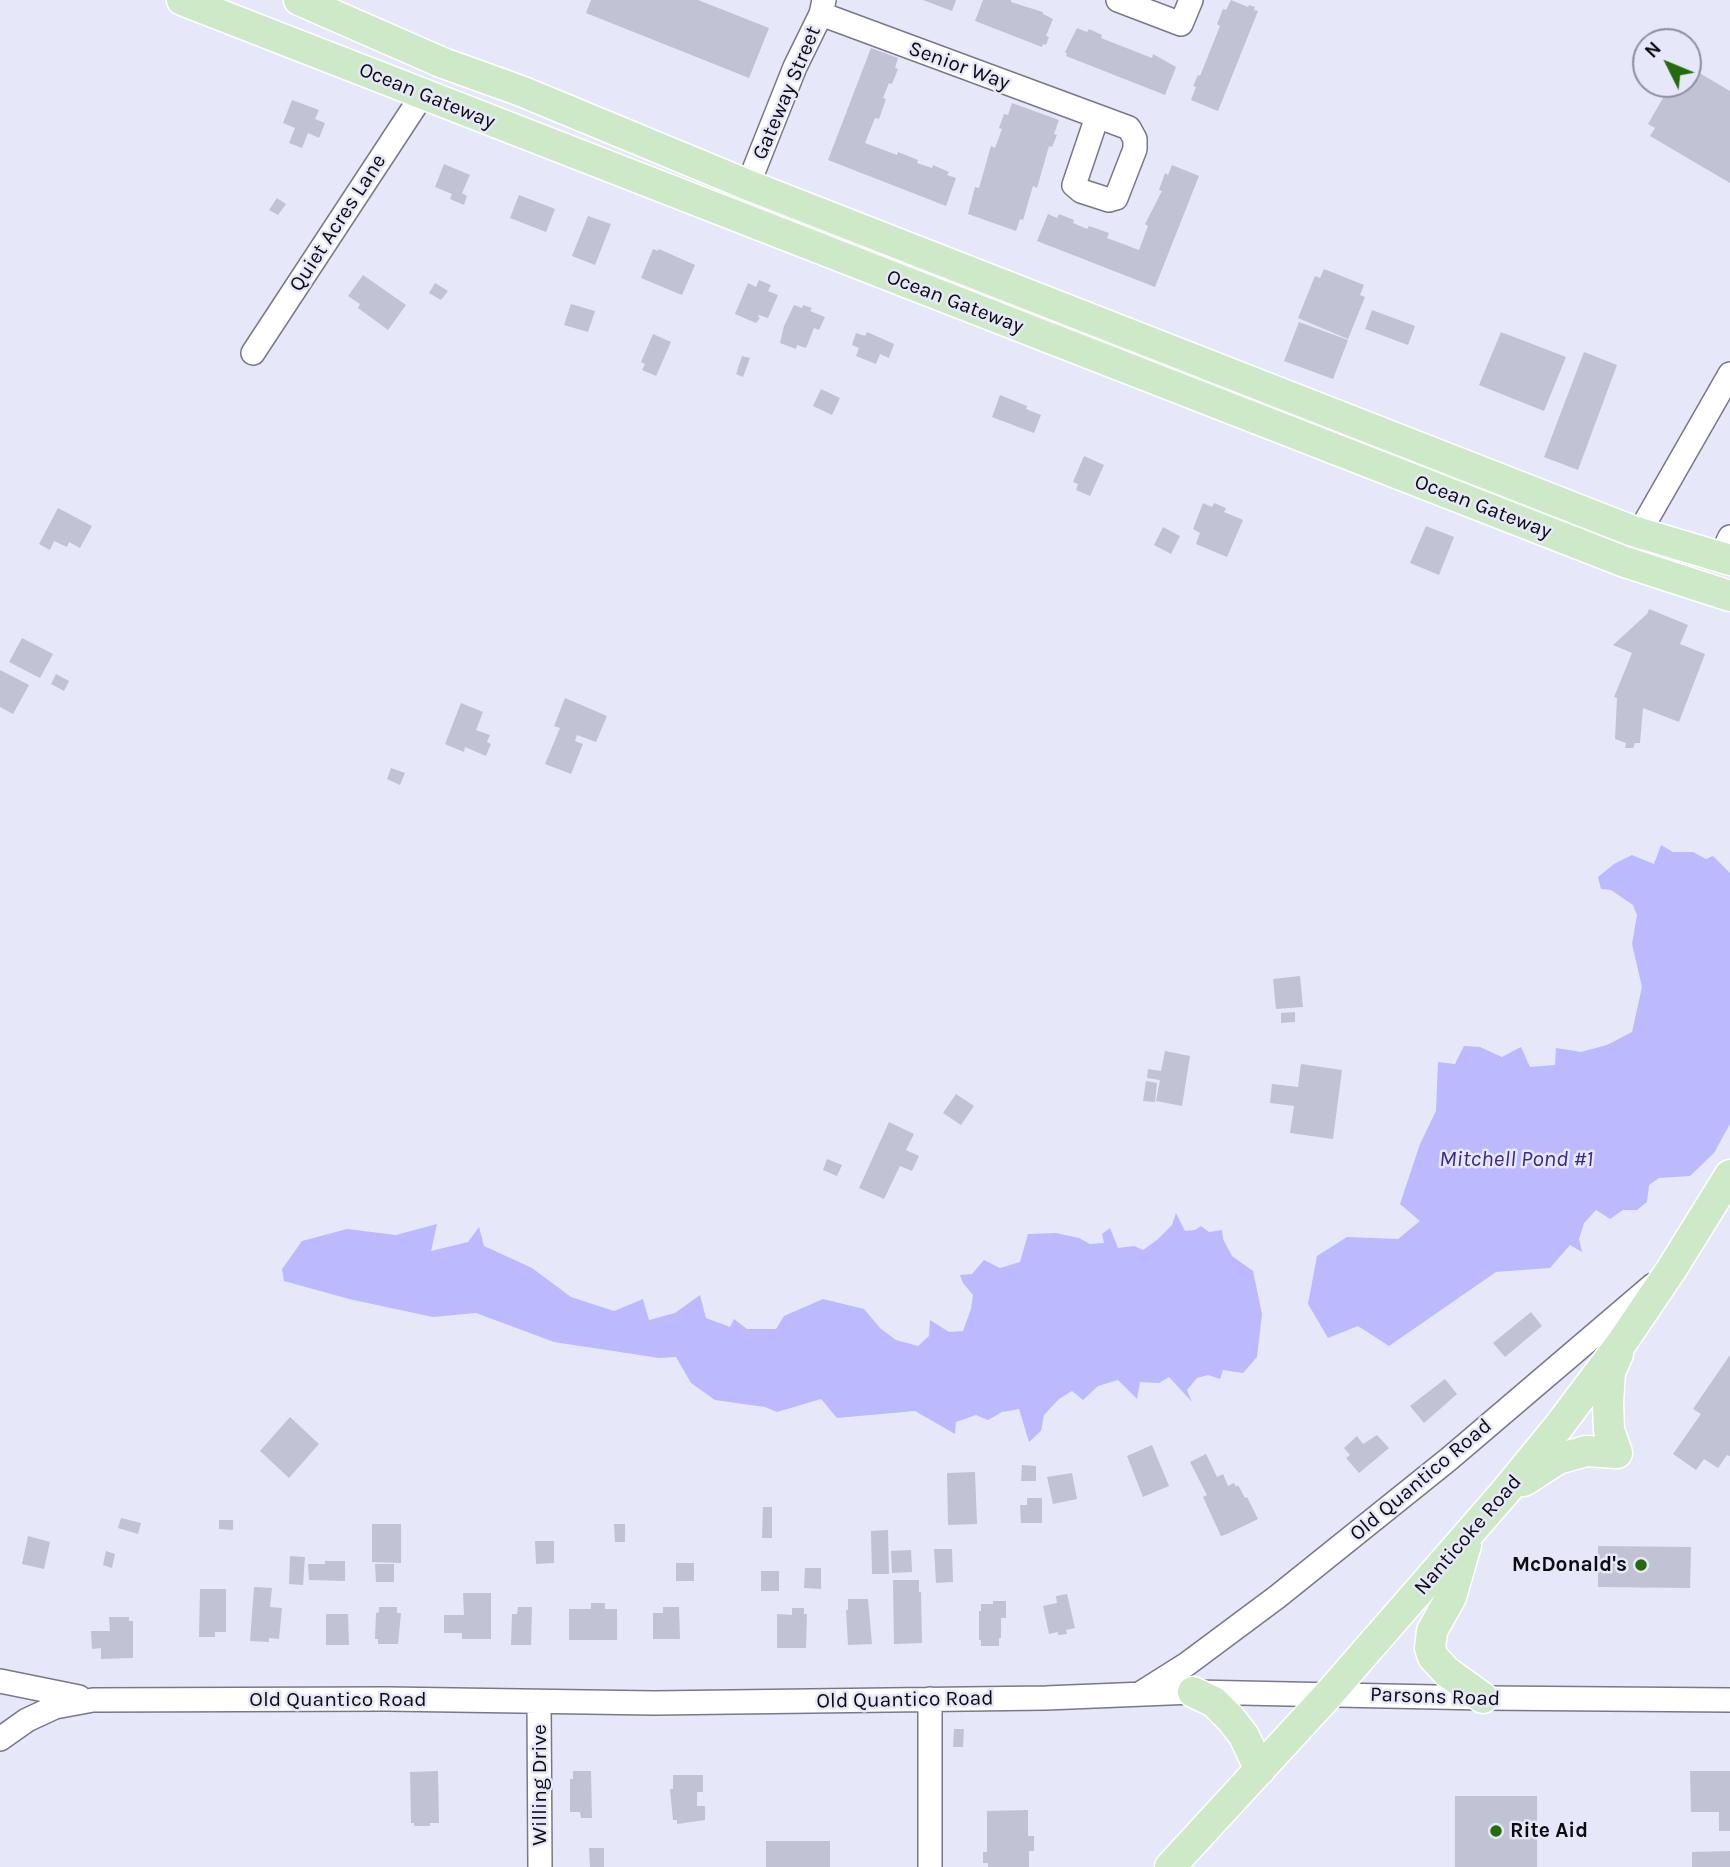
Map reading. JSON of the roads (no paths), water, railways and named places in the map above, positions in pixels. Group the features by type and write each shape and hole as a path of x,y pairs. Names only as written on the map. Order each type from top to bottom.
{"main road":[{"name":"Ocean Gateway","path":"183,0 582,158 1625,562 1730,596"},
{"name":"Ocean Gateway","path":"299,0 443,63 522,91 748,185 1639,533 1727,552"},
{"name":"Nanticoke Road","path":"1170,1867 1329,1694 1506,1492 1623,1340 1671,1270 1730,1175"},
{"path":"1506,1492 1558,1460 1586,1451 1617,1453 1609,1430 1610,1372 1623,1340"},
{"path":"1470,1533 1451,1597 1432,1631 1430,1648 1433,1657 1447,1672 1483,1699"},
{"path":"1193,1692 1214,1702 1231,1718 1260,1770"}],"street":[{"path":"1118,0 1181,24 1191,0"},
{"name":"Gateway Street","path":"748,185 822,7"},
{"name":"Senior Way","path":"822,7 1097,117"},
{"name":"Quiet Acres Lane","path":"253,353 423,94"},
{"path":"1625,562 1730,374"},
{"name":"Old Quantico Road","path":"0,1739 27,1720 55,1707 93,1700 387,1699 654,1703 1046,1698 1140,1694 1277,1597 1450,1460 1671,1270"},
{"path":"0,1681 93,1700"},
{"name":"Parsons Road","path":"1140,1694 1193,1692 1483,1699 1730,1700"},
{"path":"930,1699 930,1867"},
{"name":"Willing Drive","path":"539,1702 540,1867"}],"water":[{"name":"Mitchell Pond #1","path":"1661,845 1673,852 1693,852 1706,859 1713,856 1730,873 1730,1124 1714,1153 1690,1176 1659,1178 1649,1185 1647,1202 1637,1210 1623,1210 1610,1219 1596,1210 1584,1223 1579,1239 1582,1252 1570,1245 1550,1268 1496,1272 1389,1346 1358,1326 1328,1338 1308,1304 1317,1256 1347,1237 1398,1239 1420,1221 1400,1204 1420,1144 1436,1111 1438,1062 1455,1064 1464,1046 1480,1047 1502,1057 1521,1047 1530,1067 1555,1065 1556,1048 1581,1052 1607,1045 1632,1032 1642,987 1632,944 1637,915 1633,905 1611,890 1601,889 1598,877 1614,864 1632,855 1654,864"},
{"path":"1176,1213 1185,1231 1201,1226 1209,1232 1222,1230 1223,1239 1232,1256 1253,1271 1262,1314 1257,1357 1243,1373 1223,1370 1220,1379 1208,1375 1197,1378 1187,1390 1192,1402 1169,1377 1159,1383 1140,1382 1137,1399 1118,1380 1098,1386 1083,1400 1072,1391 1059,1399 1044,1415 1041,1431 1029,1442 1019,1409 1002,1412 988,1420 976,1415 956,1422 955,1434 915,1411 837,1418 821,1399 777,1412 765,1407 715,1400 691,1383 676,1357 659,1358 554,1342 476,1313 433,1317 349,1299 284,1281 282,1269 302,1241 347,1229 396,1235 437,1224 431,1251 468,1242 479,1227 484,1246 532,1268 571,1297 614,1311 643,1299 649,1320 675,1313 700,1295 706,1318 730,1327 734,1319 747,1329 776,1329 784,1316 823,1299 864,1309 881,1329 896,1340 918,1346 929,1336 930,1320 949,1332 963,1331 973,1295 960,1275 972,1274 984,1260 1000,1268 1020,1262 1028,1234 1056,1233 1079,1238 1090,1244 1104,1243 1102,1234 1110,1228 1118,1248 1134,1246 1143,1250 1172,1225"}],"place":[{"name":"McDonald's","path":"1641,1565"},
{"name":"Rite Aid","path":"1496,1831"}]}
